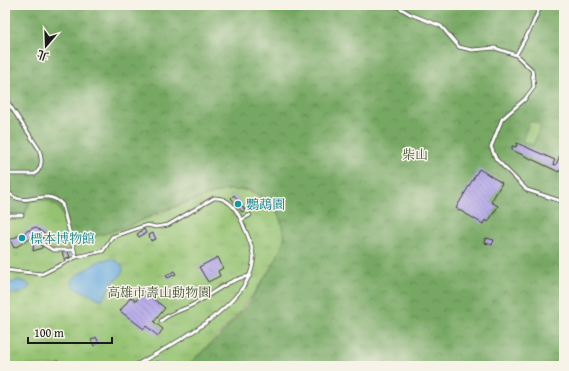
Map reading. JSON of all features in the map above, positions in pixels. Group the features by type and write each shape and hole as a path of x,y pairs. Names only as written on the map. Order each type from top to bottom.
{"lane":[{"path":"395,5 410,14 441,26 458,47 472,50 495,48 516,55 532,70 534,87 525,99 502,119 491,147 496,159 527,190 564,202"},
{"path":"516,55 531,28 541,5"},
{"path":"5,98 39,148 41,157 41,166 35,174 6,174 9,193 20,200 44,196 56,199 62,204 76,257"},
{"path":"5,270 42,274 76,257 103,251 112,237 127,233 139,226 146,225 156,227 168,225 214,198 220,198 229,202 241,220 252,249 254,261 250,276 238,294 216,315 158,354 134,366"},
{"path":"5,215 22,215"},
{"path":"241,220 250,215"},
{"path":"42,244 53,250 74,250"},
{"path":"161,321 166,316 192,306 238,278 250,276"},
{"path":"56,362 58,366"}],"green space":[{"name":"柴山","path":"5,5 564,5 564,366 184,366 189,364 218,338 248,304 277,258 285,237 278,212 260,195 250,190 225,190 161,211 136,223 108,233 86,238 69,245 66,226 60,211 56,205 50,202 41,200 30,201 24,217 5,217"},
{"path":"530,121 541,125 533,145 522,141"},
{"name":"高雄市壽山動物園","path":"225,190 247,191 262,197 276,210 283,227 284,239 274,263 248,301 210,344 189,364 184,366 5,366 5,217 24,217 30,201 41,200 50,202 56,205 60,210 71,244 127,226 191,201"}],"water":[{"path":"113,259 122,265 123,269 121,275 112,283 102,300 74,287 72,282 78,274 98,262"},
{"path":"18,280 26,282 29,288 19,294 13,293 9,296 5,294 5,282 12,283"}],"building":[{"path":"517,143 555,160 553,164 556,165 564,145 564,171 560,170 559,172 512,150 512,146 516,147"},
{"path":"479,169 502,183 491,202 498,206 488,222 485,220 483,224 456,208"},
{"name":"鸚鵡園","path":"234,195 245,210 242,212 231,198"},
{"name":"標本博物館","path":"35,227 46,235 43,236 42,248 33,251 34,237 14,248 10,240"},
{"path":"144,229 146,233 139,237 137,234"},
{"path":"153,233 156,239 151,241 149,235"},
{"path":"486,238 494,240 492,245 485,243"},
{"path":"67,250 70,257 64,259 62,251"},
{"path":"218,257 223,268 218,271 220,276 208,282 199,267"},
{"path":"174,271 176,274 168,278 166,276"},
{"path":"143,291 165,308 154,322 163,329 158,336 146,326 144,329 120,311 131,297 136,301"},
{"path":"96,337 99,343 94,346 91,340"},
{"path":"158,361 160,366 149,366"}],"place":[{"name":"鸚鵡園","path":"238,204"},
{"name":"標本博物館","path":"22,238"}]}
